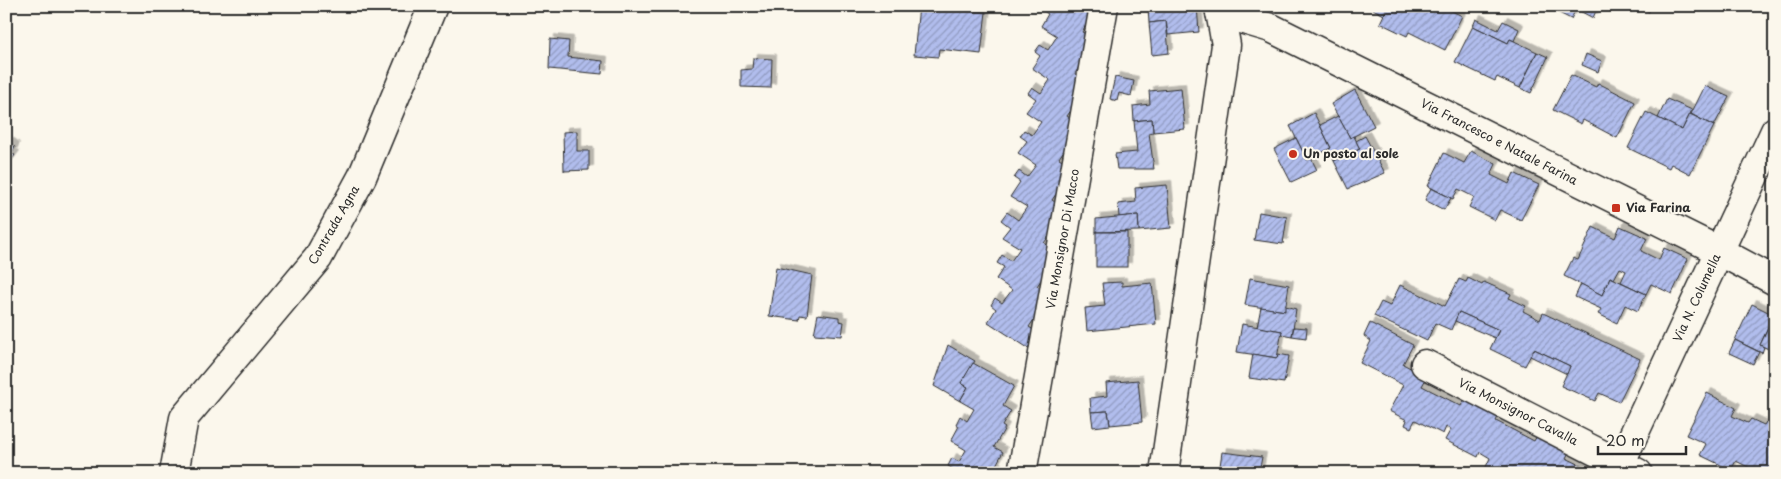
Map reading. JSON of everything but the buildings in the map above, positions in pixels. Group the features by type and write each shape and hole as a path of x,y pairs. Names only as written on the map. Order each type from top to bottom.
{"street":[{"name":"Contrada Agna","path":"174,473 184,418 311,266 322,250 362,177 433,6"},
{"name":"Via Monsignor Di Macco","path":"1022,473 1104,6"},
{"name":"Via Francesco e Natale Farina","path":"1219,10 1271,28 1719,251 1775,281"},
{"name":"Via Francesco e Natale Farina","path":"1164,473 1226,44 1219,10"},
{"name":"Via N. Columella","path":"1629,468 1719,251 1775,131"},
{"name":"Via Monsignor Cavalla","path":"1425,364 1629,468"}],"place":[{"name":"Un posto al sole","path":"1293,154"},
{"name":"Via Farina","path":"1616,208"}]}
